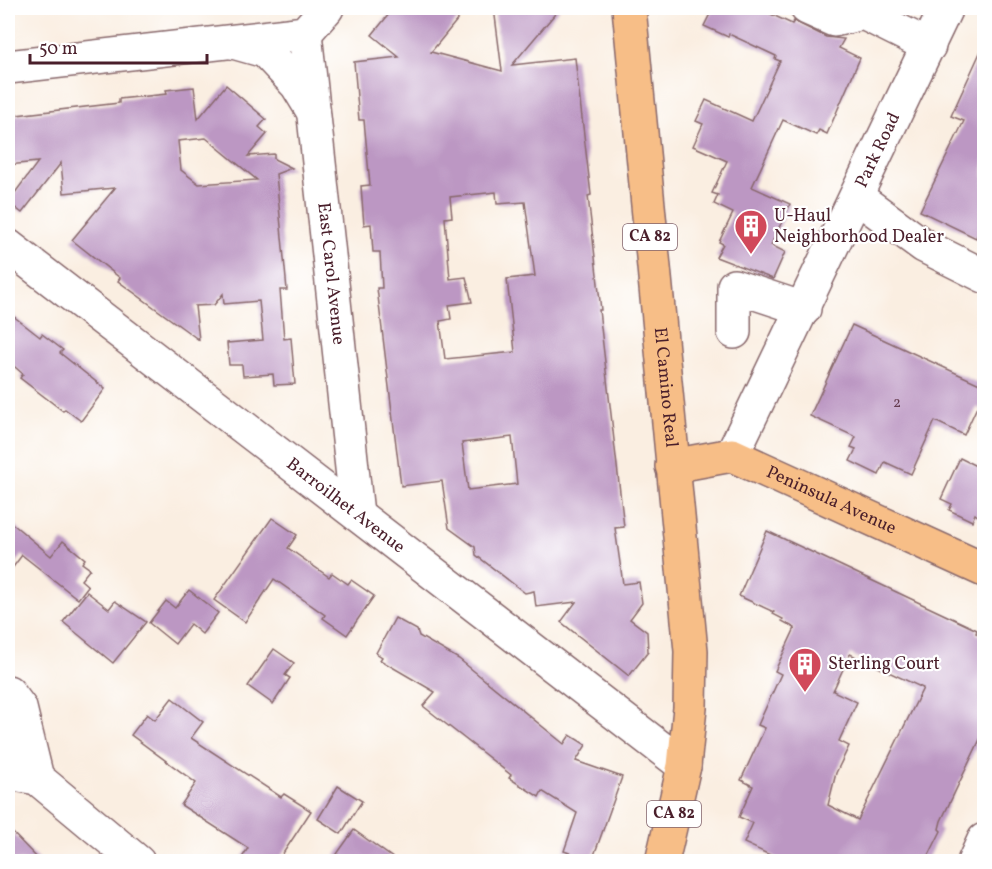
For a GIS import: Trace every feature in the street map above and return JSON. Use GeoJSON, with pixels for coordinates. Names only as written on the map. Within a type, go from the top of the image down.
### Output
{"type":"FeatureCollection","features":[{"type":"Feature","properties":{"kind":"main road","name":"El Camino Real"},"geometry":{"type":"LineString","coordinates":[[629,8],[691,651],[690,708],[684,766]]}},
{"type":"Feature","properties":{"kind":"main road"},"geometry":{"type":"LineString","coordinates":[[672,466],[732,455]]}},
{"type":"Feature","properties":{"kind":"main road","name":"Peninsula Avenue"},"geometry":{"type":"LineString","coordinates":[[732,455],[984,570]]}},
{"type":"Feature","properties":{"kind":"main road","name":"CA 82"},"geometry":{"type":"LineString","coordinates":[[662,861],[684,766]]}},
{"type":"Feature","properties":{"kind":"street"},"geometry":{"type":"LineString","coordinates":[[8,67],[305,33],[327,8]]}},
{"type":"Feature","properties":{"kind":"street"},"geometry":{"type":"LineString","coordinates":[[807,8],[834,20],[863,13],[929,46]]}},
{"type":"Feature","properties":{"kind":"street","name":"Park Road"},"geometry":{"type":"LineString","coordinates":[[732,455],[804,309],[946,8]]}},
{"type":"Feature","properties":{"kind":"street","name":"East Carol Avenue"},"geometry":{"type":"LineString","coordinates":[[305,33],[357,514]]}},
{"type":"Feature","properties":{"kind":"street"},"geometry":{"type":"LineString","coordinates":[[231,42],[265,51],[297,85],[313,112]]}},
{"type":"Feature","properties":{"kind":"street"},"geometry":{"type":"LineString","coordinates":[[857,197],[924,246],[984,276]]}},
{"type":"Feature","properties":{"kind":"street","name":"Barroilhet Avenue"},"geometry":{"type":"LineString","coordinates":[[8,246],[684,766]]}},
{"type":"Feature","properties":{"kind":"street"},"geometry":{"type":"LineString","coordinates":[[734,332],[734,286],[804,309]]}},
{"type":"Feature","properties":{"kind":"street"},"geometry":{"type":"LineString","coordinates":[[8,692],[20,708],[22,776],[138,861]]}},
{"type":"Feature","properties":{"kind":"street"},"geometry":{"type":"LineString","coordinates":[[974,861],[984,840]]}},
{"type":"Feature","properties":{"kind":"building"},"geometry":{"type":"Polygon","coordinates":[[[394,8],[467,8],[431,52],[502,71],[494,8],[560,8],[512,65],[575,58],[591,195],[588,196],[601,310],[599,310],[624,527],[615,528],[623,584],[639,582],[642,603],[630,619],[647,632],[648,652],[629,676],[561,622],[576,602],[536,607],[534,591],[525,593],[476,555],[475,547],[449,528],[442,481],[401,486],[377,288],[382,288],[380,252],[373,252],[371,224],[364,225],[361,186],[370,185],[364,120],[359,120],[354,62],[399,57],[372,35],[394,8]],[[496,192],[450,197],[452,217],[445,218],[450,279],[466,277],[472,302],[449,305],[451,319],[440,321],[445,359],[515,352],[507,279],[535,276],[525,202],[497,204],[496,192]],[[512,437],[462,443],[468,490],[517,484],[512,437]]]}},
{"type":"Feature","properties":{"kind":"building"},"geometry":{"type":"Polygon","coordinates":[[[713,8],[758,8],[792,24],[794,21],[826,37],[844,39],[839,48],[860,58],[827,134],[819,130],[816,135],[783,120],[752,187],[790,204],[771,245],[785,252],[773,279],[716,257],[723,244],[719,242],[733,213],[714,204],[718,195],[712,193],[727,161],[693,146],[703,124],[696,121],[706,100],[752,121],[780,61],[775,59],[776,56],[729,34],[728,37],[704,26],[713,8]]]}},
{"type":"Feature","properties":{"kind":"building"},"geometry":{"type":"Polygon","coordinates":[[[984,44],[984,219],[976,238],[920,211],[964,121],[951,116],[984,44]]]}},
{"type":"Feature","properties":{"kind":"building"},"geometry":{"type":"Polygon","coordinates":[[[226,85],[266,119],[259,127],[267,134],[248,156],[274,154],[274,159],[292,168],[276,174],[287,290],[280,290],[284,339],[291,338],[295,384],[274,385],[273,374],[243,376],[242,365],[229,365],[227,343],[263,340],[259,301],[224,304],[223,294],[214,305],[195,306],[199,340],[118,281],[120,278],[72,240],[115,188],[64,193],[61,163],[22,213],[8,202],[38,162],[8,165],[8,116],[119,103],[119,99],[167,94],[166,90],[194,87],[198,119],[226,85]],[[206,138],[178,141],[181,170],[199,184],[257,180],[206,138]]]}},
{"type":"Feature","properties":{"kind":"building"},"geometry":{"type":"Polygon","coordinates":[[[8,312],[40,337],[42,334],[63,350],[60,353],[105,389],[81,421],[65,409],[63,411],[20,378],[23,374],[8,361],[8,312]]]}},
{"type":"Feature","properties":{"kind":"building"},"geometry":{"type":"Polygon","coordinates":[[[852,325],[984,386],[984,411],[977,407],[964,435],[935,421],[911,474],[885,462],[879,475],[850,461],[856,449],[851,447],[856,437],[810,416],[852,325]]]}},
{"type":"Feature","properties":{"kind":"building"},"geometry":{"type":"Polygon","coordinates":[[[960,458],[984,470],[984,505],[979,517],[975,514],[972,521],[949,510],[952,504],[941,499],[960,458]]]}},
{"type":"Feature","properties":{"kind":"building"},"geometry":{"type":"Polygon","coordinates":[[[272,518],[297,535],[288,548],[329,577],[332,573],[348,584],[351,580],[374,596],[347,635],[323,618],[325,615],[274,579],[245,622],[214,600],[272,518]]]}},
{"type":"Feature","properties":{"kind":"building"},"geometry":{"type":"Polygon","coordinates":[[[8,520],[51,556],[63,541],[85,559],[82,563],[90,569],[81,580],[88,586],[78,599],[22,555],[8,574],[8,520]]]}},
{"type":"Feature","properties":{"kind":"building","name":"Sterling Court"},"geometry":{"type":"Polygon","coordinates":[[[767,531],[977,630],[976,633],[984,637],[984,731],[941,821],[939,829],[941,831],[926,861],[783,861],[744,843],[753,823],[739,817],[753,786],[741,780],[765,728],[758,725],[781,674],[775,671],[795,628],[782,621],[783,619],[773,614],[774,612],[739,596],[767,531]],[[850,654],[833,691],[857,702],[839,741],[849,746],[836,773],[828,805],[858,820],[923,688],[850,654]]]}},
{"type":"Feature","properties":{"kind":"building"},"geometry":{"type":"Polygon","coordinates":[[[189,590],[218,613],[202,634],[190,624],[175,644],[149,623],[166,601],[175,608],[189,590]]]}},
{"type":"Feature","properties":{"kind":"building"},"geometry":{"type":"Polygon","coordinates":[[[87,592],[109,609],[115,601],[146,622],[113,663],[63,622],[87,592]]]}},
{"type":"Feature","properties":{"kind":"building"},"geometry":{"type":"Polygon","coordinates":[[[395,618],[417,630],[419,636],[459,659],[564,744],[570,735],[586,745],[576,761],[622,777],[592,861],[564,851],[577,813],[542,791],[539,797],[509,778],[511,775],[423,706],[435,692],[380,660],[382,657],[376,653],[395,618]]]}},
{"type":"Feature","properties":{"kind":"building"},"geometry":{"type":"Polygon","coordinates":[[[274,649],[294,663],[285,675],[290,678],[273,704],[248,686],[274,649]]]}},
{"type":"Feature","properties":{"kind":"building"},"geometry":{"type":"Polygon","coordinates":[[[172,698],[203,722],[191,738],[281,797],[284,794],[311,811],[278,861],[240,861],[248,848],[181,805],[196,783],[131,735],[147,714],[155,720],[172,698]]]}},
{"type":"Feature","properties":{"kind":"building"},"geometry":{"type":"Polygon","coordinates":[[[338,786],[362,801],[341,834],[318,819],[338,786]]]}},
{"type":"Feature","properties":{"kind":"building"},"geometry":{"type":"Polygon","coordinates":[[[8,828],[40,861],[8,861],[8,828]]]}},
{"type":"Feature","properties":{"kind":"building"},"geometry":{"type":"Polygon","coordinates":[[[354,830],[397,861],[332,861],[354,830]]]}},
{"type":"Feature","properties":{"kind":"place","name":"U-Haul Neighborhood Dealer"},"geometry":{"type":"Point","coordinates":[751,255]}},
{"type":"Feature","properties":{"kind":"place","name":"Sterling Court"},"geometry":{"type":"Point","coordinates":[805,693]}}]}
